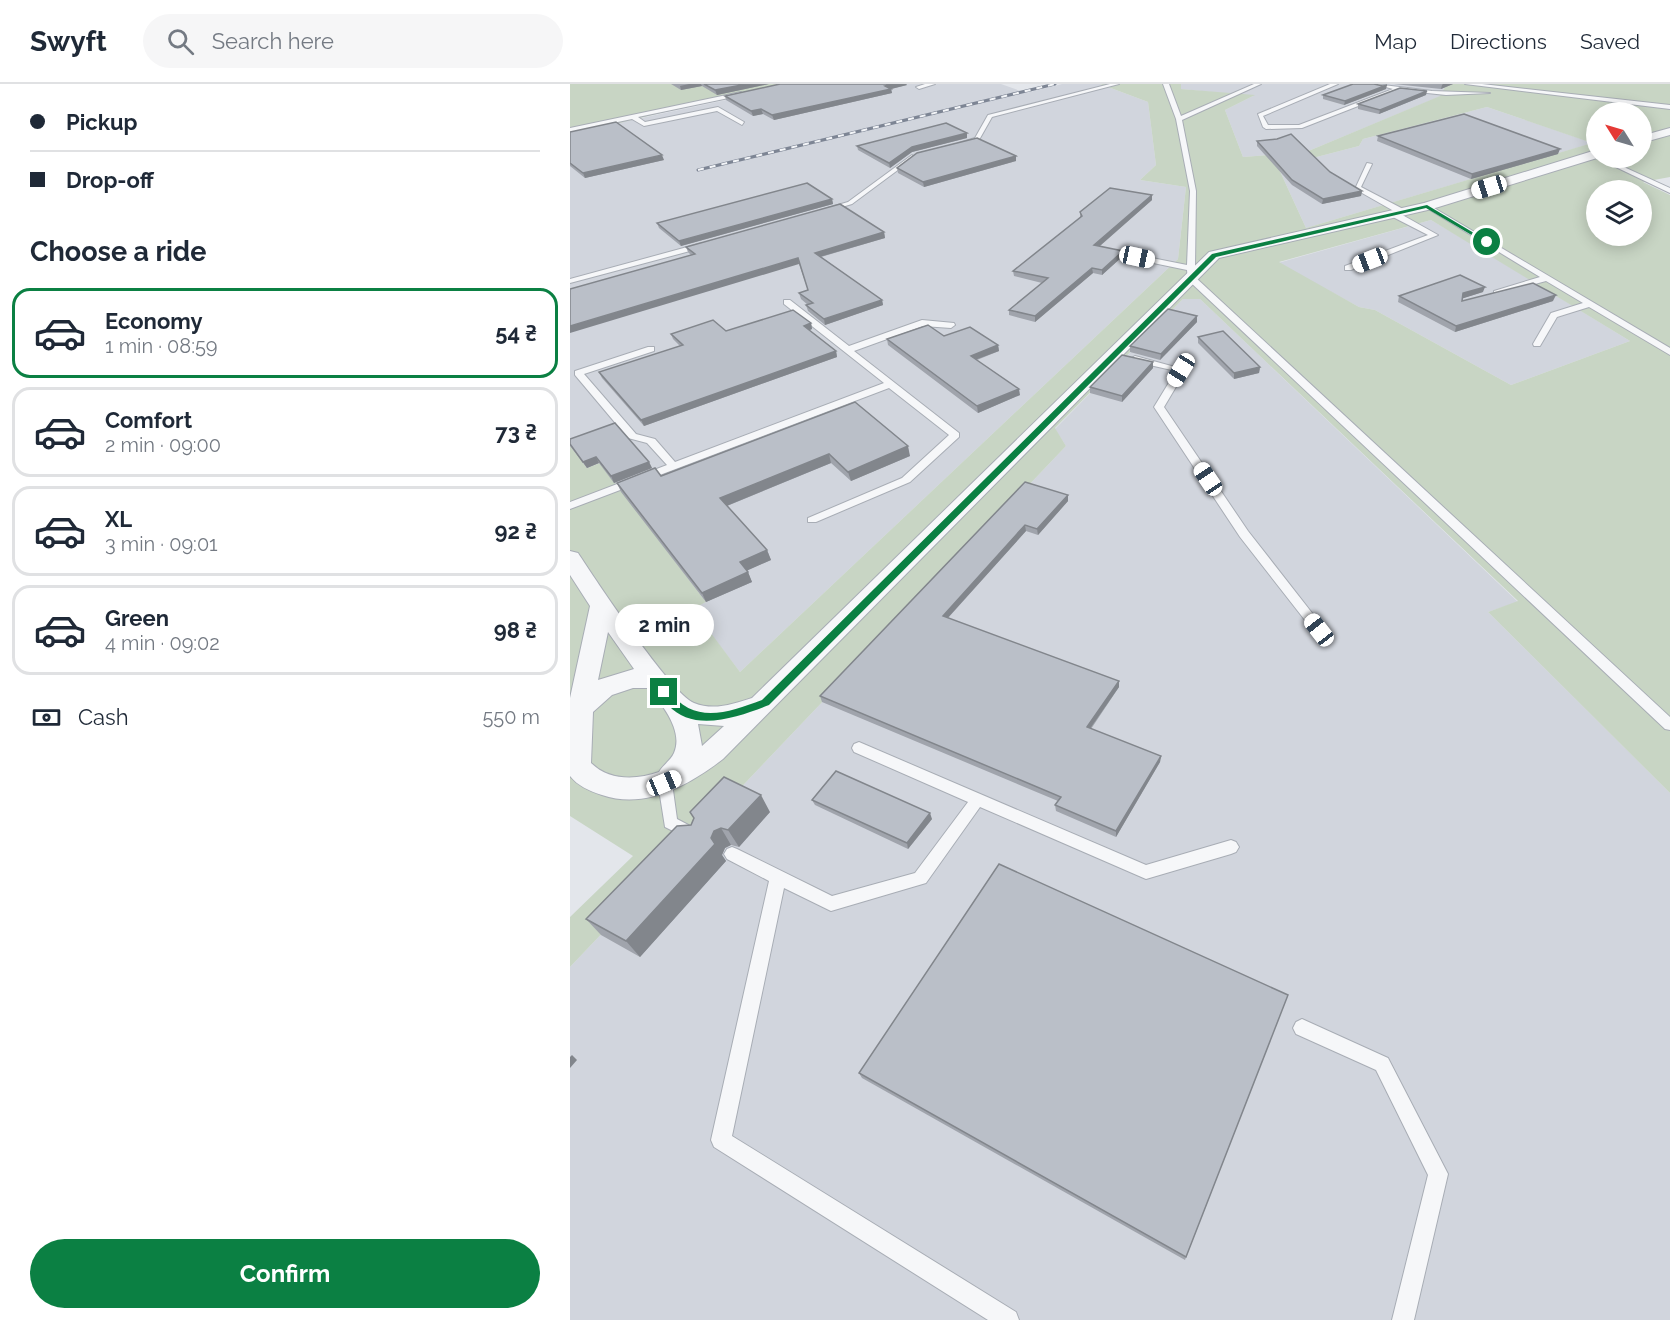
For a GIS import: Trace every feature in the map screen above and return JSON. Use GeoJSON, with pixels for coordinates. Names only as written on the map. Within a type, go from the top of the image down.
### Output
{"type":"FeatureCollection","features":[{"type":"Feature","properties":{"kind":"street"},"geometry":{"type":"LineString","coordinates":[[1652,137],[1670,131]]}},
{"type":"Feature","properties":{"kind":"street"},"geometry":{"type":"LineString","coordinates":[[601,607],[574,745],[578,766],[592,780],[604,786],[641,788],[664,783],[682,775],[714,752],[1116,354],[1194,272],[1214,255],[1427,206],[1586,158]]}},
{"type":"Feature","properties":{"kind":"street"},"geometry":{"type":"LineString","coordinates":[[570,558],[601,607],[673,704],[689,733],[689,749],[681,766],[664,783]]}},
{"type":"Feature","properties":{"kind":"street"},"geometry":{"type":"LineString","coordinates":[[579,712],[585,703],[606,686],[632,678],[655,680]]}},
{"type":"Feature","properties":{"kind":"street"},"geometry":{"type":"LineString","coordinates":[[673,704],[684,712],[715,717],[750,710],[766,702]]}},
{"type":"Feature","properties":{"kind":"lane"},"geometry":{"type":"LineString","coordinates":[[919,87],[932,84]]}},
{"type":"Feature","properties":{"kind":"lane"},"geometry":{"type":"LineString","coordinates":[[956,145],[977,139],[990,116],[1116,84]]}},
{"type":"Feature","properties":{"kind":"lane"},"geometry":{"type":"LineString","coordinates":[[1166,84],[1179,118],[1193,191],[1194,272]]}},
{"type":"Feature","properties":{"kind":"lane"},"geometry":{"type":"LineString","coordinates":[[1179,118],[1198,112],[1258,84]]}},
{"type":"Feature","properties":{"kind":"lane"},"geometry":{"type":"LineString","coordinates":[[1335,84],[1260,115],[1266,127],[1300,127],[1396,89]]}},
{"type":"Feature","properties":{"kind":"lane"},"geometry":{"type":"LineString","coordinates":[[1378,84],[1396,89],[1442,94],[1537,93]]}},
{"type":"Feature","properties":{"kind":"lane"},"geometry":{"type":"LineString","coordinates":[[1468,84],[1670,107]]}},
{"type":"Feature","properties":{"kind":"lane"},"geometry":{"type":"LineString","coordinates":[[570,130],[744,93]]}},
{"type":"Feature","properties":{"kind":"lane"},"geometry":{"type":"LineString","coordinates":[[633,117],[644,124],[718,109],[742,123]]}},
{"type":"Feature","properties":{"kind":"lane"},"geometry":{"type":"LineString","coordinates":[[817,213],[850,203],[915,155]]}},
{"type":"Feature","properties":{"kind":"lane"},"geometry":{"type":"LineString","coordinates":[[1348,268],[1434,235],[1356,188],[1369,164]]}},
{"type":"Feature","properties":{"kind":"lane"},"geometry":{"type":"LineString","coordinates":[[1623,168],[1670,191]]}},
{"type":"Feature","properties":{"kind":"lane"},"geometry":{"type":"LineString","coordinates":[[1427,206],[1670,352]]}},
{"type":"Feature","properties":{"kind":"lane"},"geometry":{"type":"LineString","coordinates":[[570,281],[716,241]]}},
{"type":"Feature","properties":{"kind":"lane"},"geometry":{"type":"LineString","coordinates":[[1192,251],[1214,255]]}},
{"type":"Feature","properties":{"kind":"lane"},"geometry":{"type":"LineString","coordinates":[[1137,257],[1194,272],[1670,725]]}},
{"type":"Feature","properties":{"kind":"lane"},"geometry":{"type":"LineString","coordinates":[[1488,296],[1546,278]]}},
{"type":"Feature","properties":{"kind":"lane"},"geometry":{"type":"LineString","coordinates":[[787,302],[955,435],[906,480],[812,520]]}},
{"type":"Feature","properties":{"kind":"lane"},"geometry":{"type":"LineString","coordinates":[[1537,344],[1554,315],[1589,304]]}},
{"type":"Feature","properties":{"kind":"lane"},"geometry":{"type":"LineString","coordinates":[[847,350],[922,323],[951,325]]}},
{"type":"Feature","properties":{"kind":"lane"},"geometry":{"type":"LineString","coordinates":[[651,349],[578,372],[632,436],[651,441],[674,466]]}},
{"type":"Feature","properties":{"kind":"lane"},"geometry":{"type":"LineString","coordinates":[[1116,354],[1181,370],[1159,407],[1244,534],[1319,630]]}},
{"type":"Feature","properties":{"kind":"lane"},"geometry":{"type":"LineString","coordinates":[[570,506],[890,384]]}},
{"type":"Feature","properties":{"kind":"lane"},"geometry":{"type":"LineString","coordinates":[[859,748],[1146,872],[1231,847]]}},
{"type":"Feature","properties":{"kind":"lane"},"geometry":{"type":"LineString","coordinates":[[664,783],[670,823],[695,836]]}},
{"type":"Feature","properties":{"kind":"lane"},"geometry":{"type":"LineString","coordinates":[[732,854],[831,903],[920,878],[978,799]]}},
{"type":"Feature","properties":{"kind":"lane"},"geometry":{"type":"LineString","coordinates":[[778,877],[721,1140],[1008,1320]]}},
{"type":"Feature","properties":{"kind":"lane"},"geometry":{"type":"LineString","coordinates":[[1302,1028],[1382,1064],[1438,1174],[1402,1320]]}},
{"type":"Feature","properties":{"kind":"shaded area"},"geometry":{"type":"Polygon","coordinates":[[[816,84],[1001,84],[1026,93],[1062,84],[1100,84],[1148,102],[1156,165],[1140,180],[1186,187],[1178,259],[740,672],[692,609],[706,602],[600,463],[587,468],[570,446],[570,137],[613,124],[773,90],[816,84]]]}},
{"type":"Feature","properties":{"kind":"shaded area"},"geometry":{"type":"Polygon","coordinates":[[[1181,84],[1447,84],[1441,96],[1306,152],[1243,157],[1225,110],[1253,96],[1181,89],[1181,84]]]}},
{"type":"Feature","properties":{"kind":"shaded area"},"geometry":{"type":"Polygon","coordinates":[[[1487,107],[1586,141],[1586,145],[1306,228],[1278,167],[1359,146],[1363,139],[1487,107]]]}},
{"type":"Feature","properties":{"kind":"shaded area"},"geometry":{"type":"Polygon","coordinates":[[[1431,220],[1630,341],[1511,385],[1375,310],[1359,307],[1278,263],[1431,220]]]}},
{"type":"Feature","properties":{"kind":"shaded area"},"geometry":{"type":"Polygon","coordinates":[[[1183,299],[1200,299],[1518,602],[1488,612],[1670,793],[1670,1320],[570,1320],[570,967],[1066,446],[1055,429],[1183,299]]]}},
{"type":"Feature","properties":{"kind":"green space"},"geometry":{"type":"Polygon","coordinates":[[[570,84],[816,84],[692,106],[570,137],[570,84]]]}},
{"type":"Feature","properties":{"kind":"green space"},"geometry":{"type":"Polygon","coordinates":[[[1100,84],[1181,84],[1181,89],[1255,95],[1225,110],[1243,157],[1306,152],[1440,96],[1447,84],[1670,84],[1670,177],[1652,180],[1586,180],[1586,246],[1652,246],[1652,186],[1670,195],[1670,793],[1488,612],[1518,601],[1200,299],[1183,299],[1055,428],[1066,446],[570,967],[570,917],[633,856],[570,816],[570,446],[587,468],[600,463],[706,602],[693,609],[740,672],[1178,259],[1186,187],[1140,180],[1156,165],[1148,102],[1100,84]],[[1586,102],[1586,141],[1487,107],[1363,139],[1359,146],[1278,167],[1306,228],[1586,145],[1586,168],[1652,168],[1652,102],[1586,102]],[[1431,220],[1279,262],[1359,307],[1375,310],[1511,385],[1630,341],[1431,220]]]}},
{"type":"Feature","properties":{"kind":"building"},"geometry":{"type":"Polygon","coordinates":[[[704,84],[747,84],[715,90],[704,84]]]}},
{"type":"Feature","properties":{"kind":"building"},"geometry":{"type":"Polygon","coordinates":[[[780,84],[892,84],[885,86],[891,89],[772,115],[761,109],[751,111],[725,96],[780,84]]]}},
{"type":"Feature","properties":{"kind":"building"},"geometry":{"type":"Polygon","coordinates":[[[1353,84],[1387,85],[1345,101],[1323,95],[1353,84]]]}},
{"type":"Feature","properties":{"kind":"building"},"geometry":{"type":"Polygon","coordinates":[[[1400,88],[1427,91],[1380,110],[1358,104],[1400,88]]]}},
{"type":"Feature","properties":{"kind":"building"},"geometry":{"type":"Polygon","coordinates":[[[1464,114],[1560,149],[1472,174],[1378,136],[1464,114]]]}},
{"type":"Feature","properties":{"kind":"building"},"geometry":{"type":"Polygon","coordinates":[[[616,122],[662,155],[583,173],[570,163],[570,132],[616,122]]]}},
{"type":"Feature","properties":{"kind":"building"},"geometry":{"type":"Polygon","coordinates":[[[946,123],[967,133],[912,147],[889,163],[857,146],[946,123]]]}},
{"type":"Feature","properties":{"kind":"building"},"geometry":{"type":"Polygon","coordinates":[[[1291,134],[1330,172],[1362,191],[1323,199],[1292,180],[1257,141],[1277,139],[1291,134]]]}},
{"type":"Feature","properties":{"kind":"building"},"geometry":{"type":"Polygon","coordinates":[[[977,138],[1016,156],[923,182],[897,168],[917,153],[977,138]]]}},
{"type":"Feature","properties":{"kind":"building"},"geometry":{"type":"Polygon","coordinates":[[[807,183],[832,199],[679,241],[657,223],[807,183]]]}},
{"type":"Feature","properties":{"kind":"building"},"geometry":{"type":"Polygon","coordinates":[[[1110,188],[1152,195],[1094,245],[1123,251],[1102,270],[1092,268],[1035,316],[1009,310],[1048,278],[1013,271],[1082,216],[1080,212],[1110,188]]]}},
{"type":"Feature","properties":{"kind":"building"},"geometry":{"type":"Polygon","coordinates":[[[840,204],[884,232],[815,253],[882,300],[824,319],[806,305],[813,303],[799,293],[808,290],[798,258],[570,326],[570,289],[695,254],[686,247],[840,204]]]}},
{"type":"Feature","properties":{"kind":"building"},"geometry":{"type":"Polygon","coordinates":[[[1460,275],[1485,287],[1463,293],[1462,301],[1533,283],[1556,295],[1456,326],[1399,296],[1460,275]]]}},
{"type":"Feature","properties":{"kind":"building"},"geometry":{"type":"Polygon","coordinates":[[[1168,309],[1197,316],[1161,354],[1130,346],[1168,309]]]}},
{"type":"Feature","properties":{"kind":"building"},"geometry":{"type":"Polygon","coordinates":[[[793,310],[811,323],[804,326],[836,351],[641,420],[599,372],[683,345],[671,334],[713,320],[726,331],[793,310]]]}},
{"type":"Feature","properties":{"kind":"building"},"geometry":{"type":"Polygon","coordinates":[[[928,325],[944,336],[970,327],[998,345],[971,356],[1019,389],[977,406],[887,339],[928,325]]]}},
{"type":"Feature","properties":{"kind":"building"},"geometry":{"type":"Polygon","coordinates":[[[1223,331],[1260,367],[1234,373],[1198,337],[1223,331]]]}},
{"type":"Feature","properties":{"kind":"building"},"geometry":{"type":"Polygon","coordinates":[[[1122,355],[1153,362],[1122,396],[1090,387],[1122,355]]]}},
{"type":"Feature","properties":{"kind":"building"},"geometry":{"type":"Polygon","coordinates":[[[855,402],[908,446],[848,472],[829,454],[720,498],[767,550],[740,562],[748,572],[702,593],[617,483],[655,468],[661,476],[855,402]]]}},
{"type":"Feature","properties":{"kind":"building"},"geometry":{"type":"Polygon","coordinates":[[[615,423],[649,462],[611,476],[596,457],[583,462],[570,444],[570,439],[615,423]]]}},
{"type":"Feature","properties":{"kind":"building"},"geometry":{"type":"Polygon","coordinates":[[[1025,482],[1068,495],[1037,529],[1025,525],[943,616],[1119,681],[1087,727],[1161,756],[1116,831],[1055,805],[1061,797],[820,696],[1025,482]]]}},
{"type":"Feature","properties":{"kind":"building"},"geometry":{"type":"Polygon","coordinates":[[[836,771],[930,813],[907,843],[812,800],[836,771]]]}},
{"type":"Feature","properties":{"kind":"building"},"geometry":{"type":"Polygon","coordinates":[[[724,777],[761,795],[728,830],[721,828],[714,831],[711,838],[715,844],[626,941],[586,919],[677,826],[691,825],[694,818],[690,812],[724,777]]]}},
{"type":"Feature","properties":{"kind":"building"},"geometry":{"type":"Polygon","coordinates":[[[999,864],[1288,995],[1186,1257],[859,1073],[999,864]]]}},
{"type":"Feature","properties":{"kind":"railway"},"geometry":{"type":"LineString","coordinates":[[698,170],[1055,84]]}},
{"type":"Feature","properties":{"kind":"route"},"geometry":{"type":"LineString","coordinates":[[664,692],[673,704],[684,712],[698,716],[732,715],[766,702],[1214,255],[1427,206],[1487,242]]}}]}
